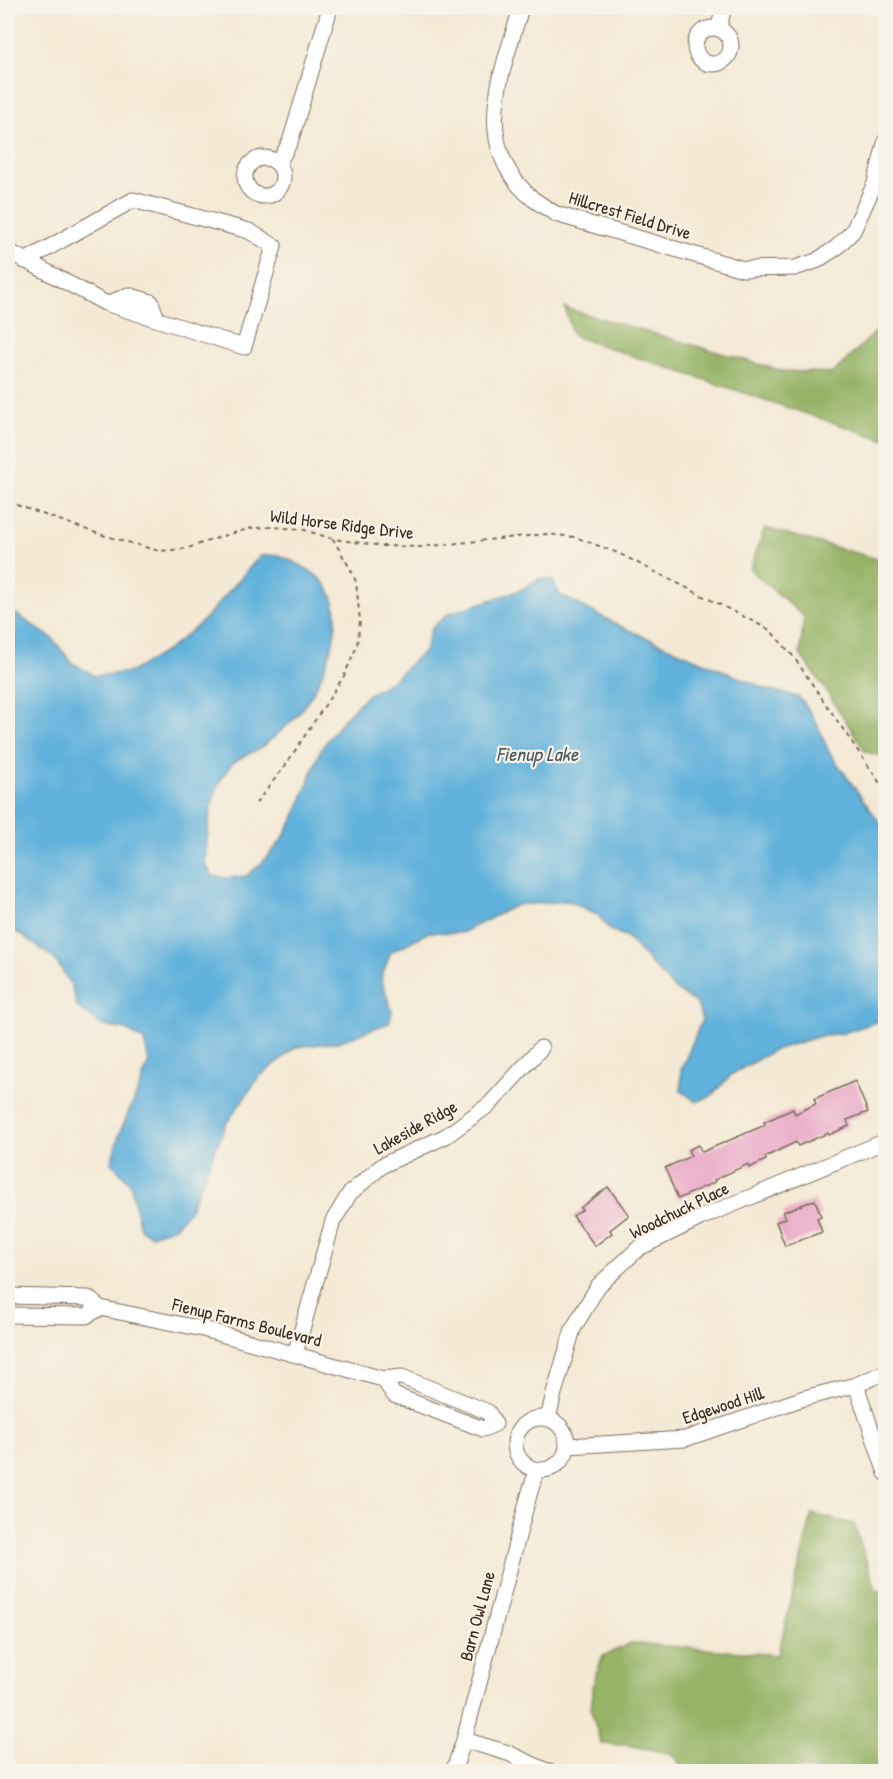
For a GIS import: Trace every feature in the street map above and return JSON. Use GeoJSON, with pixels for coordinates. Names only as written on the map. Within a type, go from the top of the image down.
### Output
{"type":"FeatureCollection","features":[{"type":"Feature","properties":{"kind":"street"},"geometry":{"type":"LineString","coordinates":[[278,164],[290,142],[330,8]]}},
{"type":"Feature","properties":{"kind":"street","name":"Hillcrest Field Drive"},"geometry":{"type":"LineString","coordinates":[[521,8],[497,90],[496,140],[503,162],[518,184],[533,199],[556,214],[743,269],[795,268],[816,261],[836,248],[853,231],[874,183],[885,140]]}},
{"type":"Feature","properties":{"kind":"street"},"geometry":{"type":"LineString","coordinates":[[718,28],[724,8]]}},
{"type":"Feature","properties":{"kind":"street"},"geometry":{"type":"LineString","coordinates":[[8,251],[26,261],[108,304],[128,295],[151,302],[157,319],[244,346],[274,246],[249,231],[134,200],[26,261]]}},
{"type":"Feature","properties":{"kind":"street","name":"Lakeside Ridge"},"geometry":{"type":"LineString","coordinates":[[295,1354],[333,1221],[350,1193],[383,1165],[446,1136],[490,1104],[541,1048]]}},
{"type":"Feature","properties":{"kind":"street","name":"Woodchuck Place"},"geometry":{"type":"LineString","coordinates":[[548,1419],[573,1329],[598,1286],[639,1248],[700,1218],[885,1141]]}},
{"type":"Feature","properties":{"kind":"street","name":"Fienup Farms Boulevard"},"geometry":{"type":"LineString","coordinates":[[8,1296],[88,1298],[100,1308],[203,1329],[383,1379],[394,1395],[483,1429],[495,1424],[518,1432]]}},
{"type":"Feature","properties":{"kind":"street","name":"Fienup Farms Boulevard"},"geometry":{"type":"LineString","coordinates":[[8,1315],[86,1316],[100,1308]]}},
{"type":"Feature","properties":{"kind":"street","name":"Edgewood Hill"},"geometry":{"type":"LineString","coordinates":[[567,1446],[685,1439],[804,1398],[855,1385],[885,1372]]}},
{"type":"Feature","properties":{"kind":"street"},"geometry":{"type":"LineString","coordinates":[[855,1385],[885,1473]]}},
{"type":"Feature","properties":{"kind":"street"},"geometry":{"type":"LineString","coordinates":[[548,1419],[562,1430],[567,1446],[560,1462],[546,1470],[530,1468],[518,1457],[515,1441],[518,1432],[530,1420],[548,1419]]}},
{"type":"Feature","properties":{"kind":"street","name":"Barn Owl Lane"},"geometry":{"type":"LineString","coordinates":[[453,1772],[464,1740],[537,1470]]}},
{"type":"Feature","properties":{"kind":"street"},"geometry":{"type":"LineString","coordinates":[[464,1740],[508,1753],[549,1772]]}},
{"type":"Feature","properties":{"kind":"path","name":"Wild Horse Ridge Drive"},"geometry":{"type":"LineString","coordinates":[[8,502],[99,534],[159,551],[185,549],[235,532],[272,527],[383,546],[420,547],[546,534],[575,537],[618,553],[770,630],[793,656],[885,792]]}},
{"type":"Feature","properties":{"kind":"path"},"geometry":{"type":"LineString","coordinates":[[256,802],[285,766],[344,676],[357,646],[360,621],[356,582],[333,539]]}},
{"type":"Feature","properties":{"kind":"green space"},"geometry":{"type":"Polygon","coordinates":[[[565,308],[783,371],[833,373],[885,323],[885,440],[573,336],[565,308]]]}},
{"type":"Feature","properties":{"kind":"green space"},"geometry":{"type":"Polygon","coordinates":[[[765,528],[885,561],[885,757],[866,752],[800,654],[804,617],[750,569],[765,528]]]}},
{"type":"Feature","properties":{"kind":"green space"},"geometry":{"type":"Polygon","coordinates":[[[812,1514],[854,1524],[876,1589],[885,1593],[885,1771],[819,1772],[809,1769],[687,1771],[670,1753],[626,1745],[601,1744],[591,1710],[594,1679],[603,1656],[631,1643],[778,1655],[812,1514]]]}},
{"type":"Feature","properties":{"kind":"water","name":"Fienup Lake"},"geometry":{"type":"Polygon","coordinates":[[[278,555],[314,574],[324,583],[332,596],[335,629],[332,647],[319,682],[298,714],[262,747],[243,756],[223,775],[213,799],[207,838],[205,864],[213,876],[228,878],[246,876],[260,865],[281,841],[294,819],[321,749],[342,721],[367,695],[392,681],[425,650],[431,629],[448,614],[521,590],[540,578],[552,580],[560,595],[624,628],[766,689],[798,697],[804,703],[817,724],[829,752],[885,830],[885,1019],[840,1034],[824,1035],[774,1050],[732,1074],[711,1096],[696,1102],[681,1090],[681,1070],[702,1020],[697,1004],[672,987],[627,937],[610,930],[597,914],[569,901],[516,905],[462,933],[429,932],[391,952],[381,978],[392,1012],[389,1023],[338,1042],[296,1047],[258,1078],[226,1124],[190,1209],[175,1227],[151,1235],[140,1229],[130,1183],[111,1162],[120,1132],[149,1061],[144,1041],[127,1030],[103,1026],[77,1007],[71,984],[54,958],[8,926],[8,603],[13,612],[52,638],[72,663],[95,676],[131,672],[168,650],[203,621],[260,556],[278,555]]]}},
{"type":"Feature","properties":{"kind":"building"},"geometry":{"type":"Polygon","coordinates":[[[855,1081],[868,1112],[847,1120],[849,1126],[798,1146],[796,1142],[765,1157],[766,1160],[749,1168],[748,1164],[678,1199],[665,1168],[691,1156],[688,1150],[698,1145],[702,1152],[765,1125],[764,1122],[793,1109],[795,1114],[816,1104],[814,1099],[855,1081]]]}},
{"type":"Feature","properties":{"kind":"building"},"geometry":{"type":"Polygon","coordinates":[[[608,1187],[629,1215],[610,1230],[612,1233],[595,1246],[573,1216],[608,1187]]]}},
{"type":"Feature","properties":{"kind":"building"},"geometry":{"type":"Polygon","coordinates":[[[815,1200],[821,1216],[817,1218],[822,1232],[785,1246],[776,1222],[786,1218],[783,1212],[815,1200]]]}}]}
